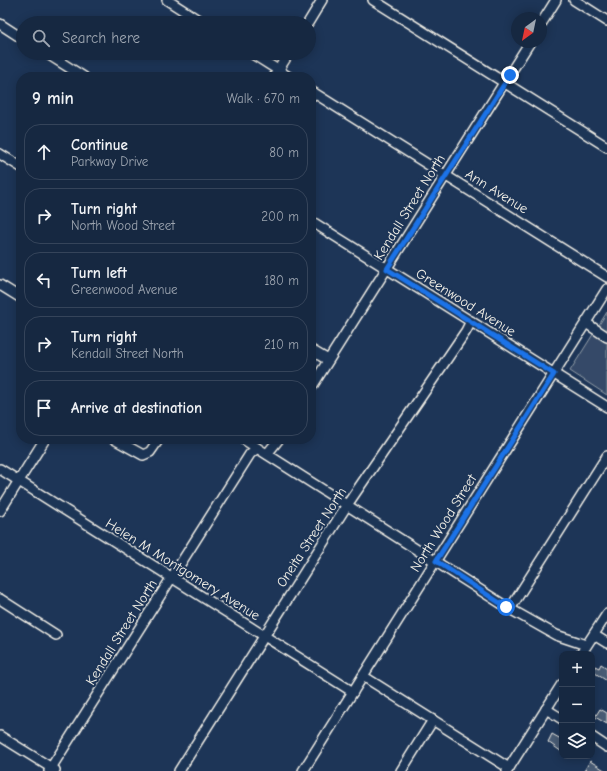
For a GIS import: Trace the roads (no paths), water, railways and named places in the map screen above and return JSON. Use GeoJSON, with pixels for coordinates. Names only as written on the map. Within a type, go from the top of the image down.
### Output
{"type":"FeatureCollection","features":[{"type":"Feature","properties":{"kind":"street"},"geometry":{"type":"LineString","coordinates":[[167,0],[192,16]]}},
{"type":"Feature","properties":{"kind":"street"},"geometry":{"type":"LineString","coordinates":[[312,16],[322,0]]}},
{"type":"Feature","properties":{"kind":"street"},"geometry":{"type":"LineString","coordinates":[[373,0],[607,147]]}},
{"type":"Feature","properties":{"kind":"street"},"geometry":{"type":"LineString","coordinates":[[547,14],[556,0]]}},
{"type":"Feature","properties":{"kind":"street"},"geometry":{"type":"LineString","coordinates":[[574,0],[607,21]]}},
{"type":"Feature","properties":{"kind":"street"},"geometry":{"type":"LineString","coordinates":[[0,24],[16,34]]}},
{"type":"Feature","properties":{"kind":"street","name":"Kendall Street North"},"geometry":{"type":"LineString","coordinates":[[316,380],[526,48]]}},
{"type":"Feature","properties":{"kind":"street"},"geometry":{"type":"LineString","coordinates":[[57,60],[76,72]]}},
{"type":"Feature","properties":{"kind":"street"},"geometry":{"type":"LineString","coordinates":[[259,60],[274,72]]}},
{"type":"Feature","properties":{"kind":"street"},"geometry":{"type":"LineString","coordinates":[[277,72],[285,60]]}},
{"type":"Feature","properties":{"kind":"street","name":"Ann Avenue"},"geometry":{"type":"LineString","coordinates":[[316,94],[607,277]]}},
{"type":"Feature","properties":{"kind":"street"},"geometry":{"type":"LineString","coordinates":[[0,154],[16,164]]}},
{"type":"Feature","properties":{"kind":"street","name":"Greenwood Avenue"},"geometry":{"type":"LineString","coordinates":[[316,224],[607,407]]}},
{"type":"Feature","properties":{"kind":"street"},"geometry":{"type":"LineString","coordinates":[[0,285],[16,295]]}},
{"type":"Feature","properties":{"kind":"street","name":"North Wood Street"},"geometry":{"type":"LineString","coordinates":[[302,771],[607,289]]}},
{"type":"Feature","properties":{"kind":"street","name":"Oneita Street North"},"geometry":{"type":"LineString","coordinates":[[179,771],[347,505],[466,331],[470,321]]}},
{"type":"Feature","properties":{"kind":"street"},"geometry":{"type":"LineString","coordinates":[[586,323],[607,337]]}},
{"type":"Feature","properties":{"kind":"street"},"geometry":{"type":"LineString","coordinates":[[316,353],[328,360]]}},
{"type":"Feature","properties":{"kind":"street"},"geometry":{"type":"LineString","coordinates":[[0,511],[42,444]]}},
{"type":"Feature","properties":{"kind":"street"},"geometry":{"type":"LineString","coordinates":[[123,444],[143,456],[150,452],[156,444]]}},
{"type":"Feature","properties":{"kind":"street"},"geometry":{"type":"LineString","coordinates":[[251,444],[510,609],[556,635],[586,645]]}},
{"type":"Feature","properties":{"kind":"street"},"geometry":{"type":"LineString","coordinates":[[267,454],[275,444]]}},
{"type":"Feature","properties":{"kind":"street","name":"Kendall Street North"},"geometry":{"type":"LineString","coordinates":[[52,770],[171,578],[250,454],[257,448]]}},
{"type":"Feature","properties":{"kind":"street"},"geometry":{"type":"LineString","coordinates":[[510,609],[607,456]]}},
{"type":"Feature","properties":{"kind":"street","name":"Helen M Montgomery Avenue"},"geometry":{"type":"LineString","coordinates":[[0,470],[353,692]]}},
{"type":"Feature","properties":{"kind":"street"},"geometry":{"type":"LineString","coordinates":[[0,599],[56,635]]}},
{"type":"Feature","properties":{"kind":"street"},"geometry":{"type":"LineString","coordinates":[[583,651],[607,614]]}},
{"type":"Feature","properties":{"kind":"street"},"geometry":{"type":"LineString","coordinates":[[594,635],[607,643]]}},
{"type":"Feature","properties":{"kind":"street"},"geometry":{"type":"LineString","coordinates":[[362,676],[433,720],[508,770],[560,687]]}},
{"type":"Feature","properties":{"kind":"street"},"geometry":{"type":"LineString","coordinates":[[546,709],[559,716]]}},
{"type":"Feature","properties":{"kind":"street"},"geometry":{"type":"LineString","coordinates":[[401,771],[433,720]]}},
{"type":"Feature","properties":{"kind":"street"},"geometry":{"type":"LineString","coordinates":[[0,736],[52,770]]}},
{"type":"Feature","properties":{"kind":"street"},"geometry":{"type":"LineString","coordinates":[[595,739],[607,747]]}}]}
